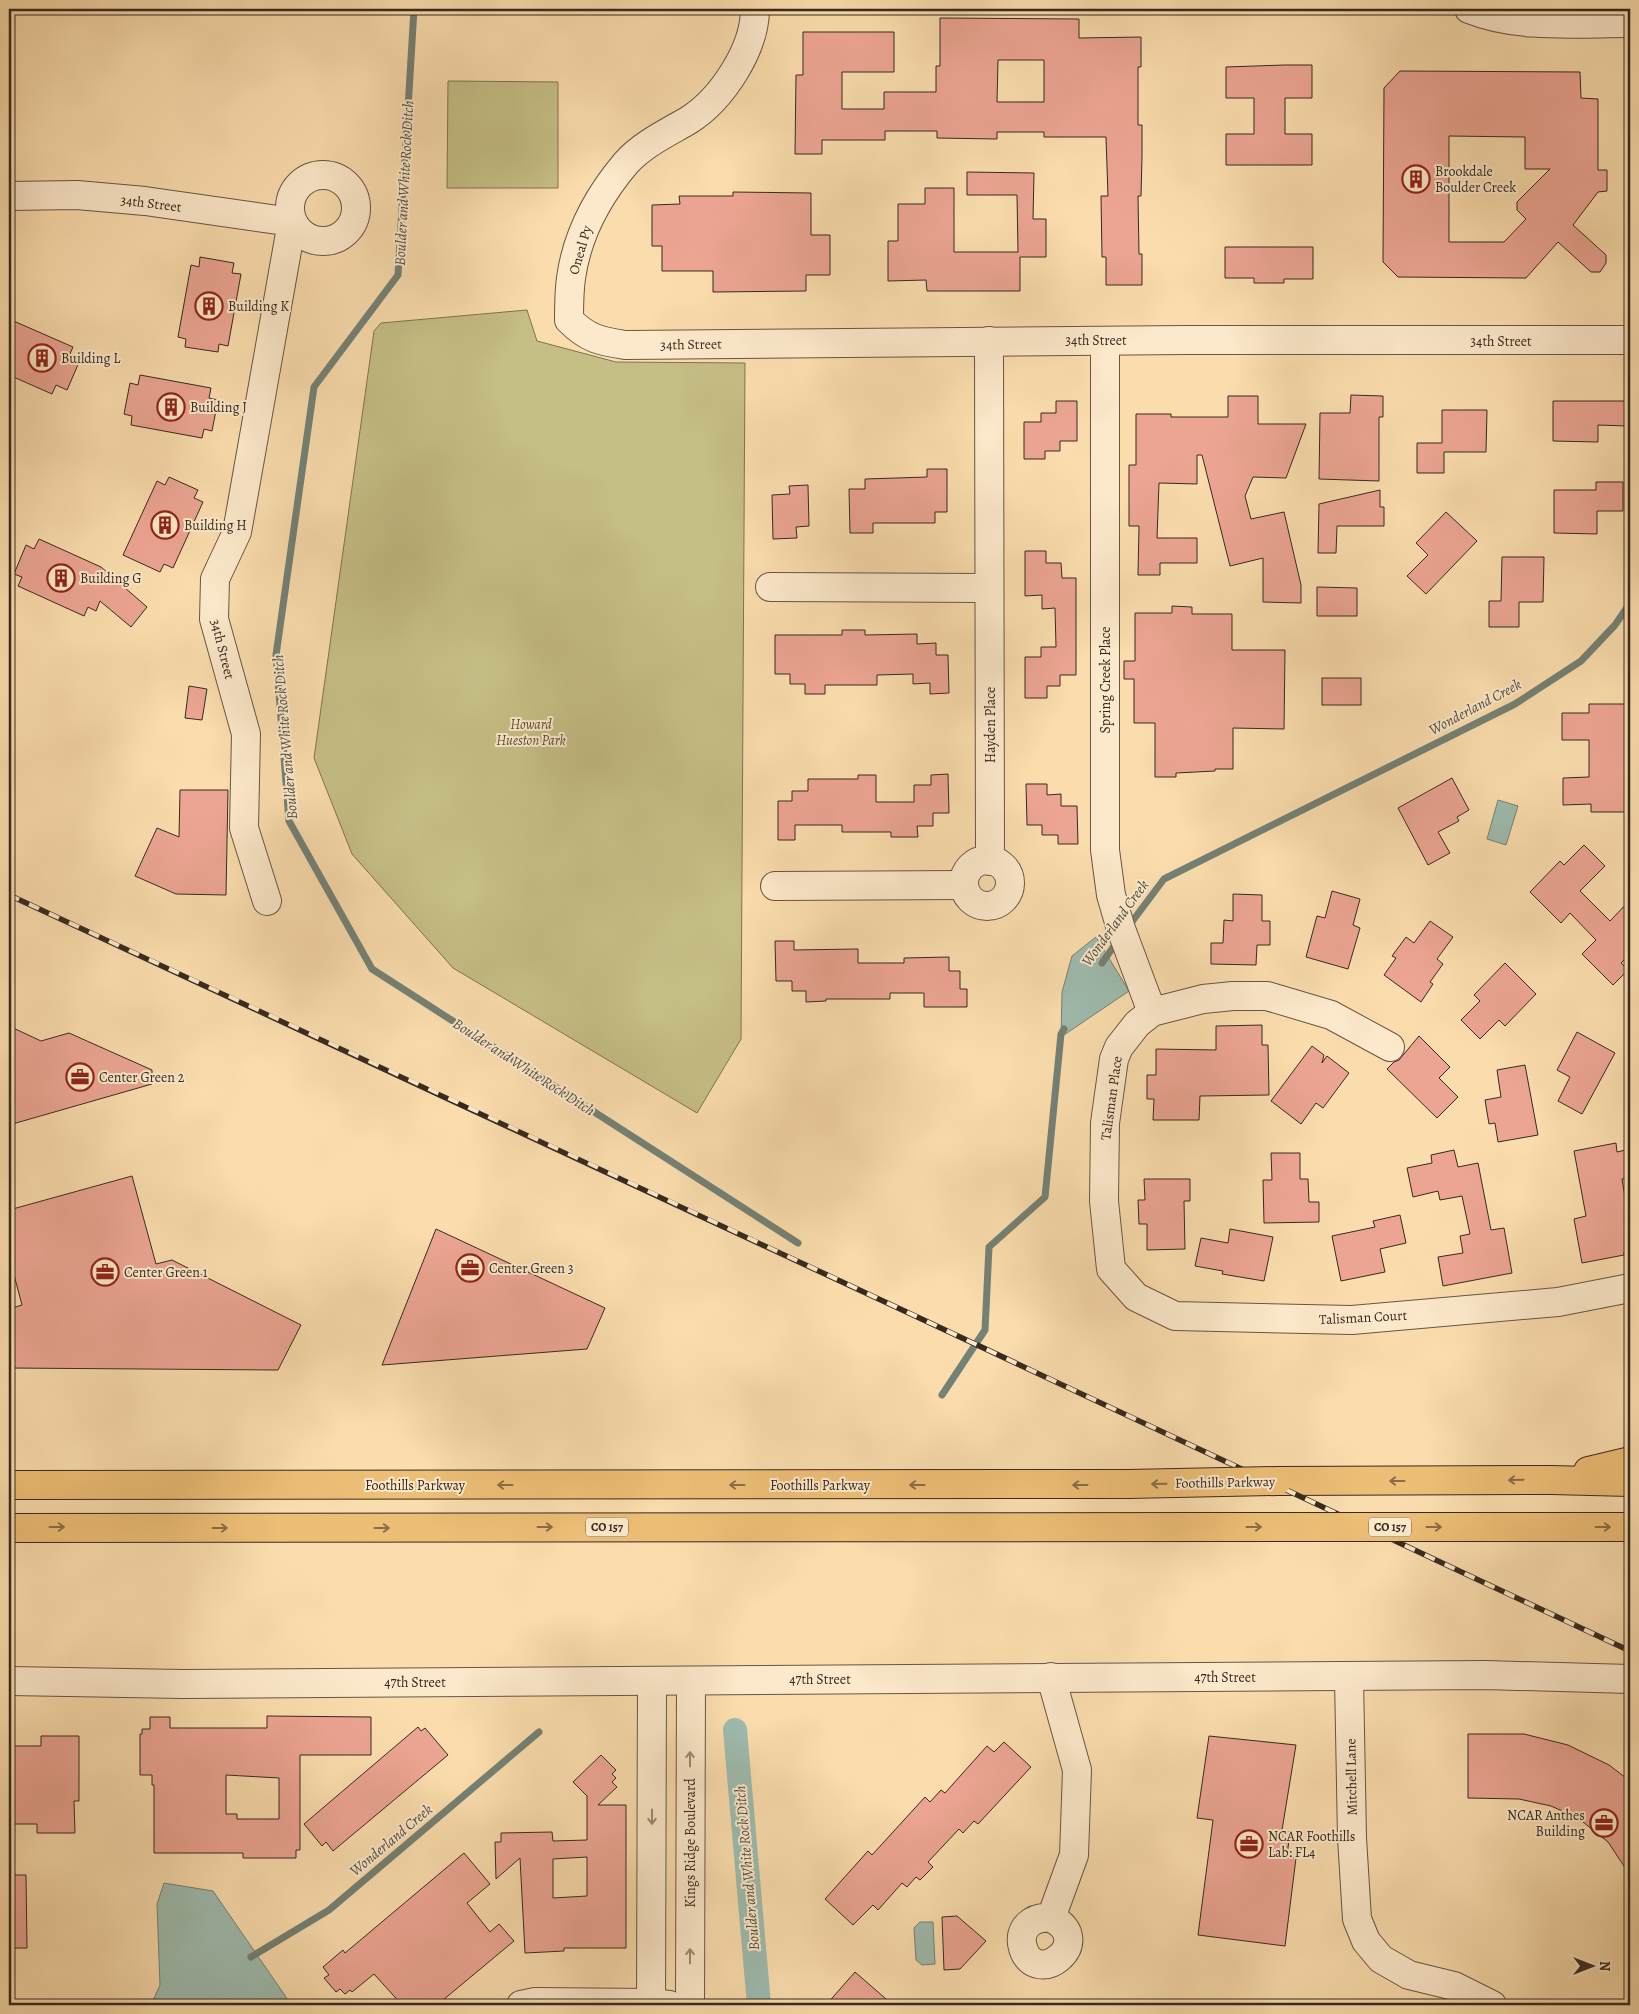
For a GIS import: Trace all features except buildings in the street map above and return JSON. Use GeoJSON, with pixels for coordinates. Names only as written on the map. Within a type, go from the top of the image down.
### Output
{"type":"FeatureCollection","features":[{"type":"Feature","properties":{"kind":"highway"},"geometry":{"type":"LineString","coordinates":[[1551,1480],[1630,1461]]}},
{"type":"Feature","properties":{"kind":"highway","name":"Foothills Parkway"},"geometry":{"type":"LineString","coordinates":[[9,1485],[1128,1484],[1551,1480],[1630,1482]]}},
{"type":"Feature","properties":{"kind":"highway","name":"CO 157"},"geometry":{"type":"LineString","coordinates":[[9,1528],[1630,1527]]}},
{"type":"Feature","properties":{"kind":"street","name":"Oneal Py"},"geometry":{"type":"LineString","coordinates":[[569,320],[571,278],[581,236],[597,202],[627,162],[657,137],[690,119],[712,102],[732,76],[747,46],[755,9]]}},
{"type":"Feature","properties":{"kind":"street"},"geometry":{"type":"LineString","coordinates":[[1470,9],[1487,16],[1525,22],[1630,24]]}},
{"type":"Feature","properties":{"kind":"street","name":"34th Street"},"geometry":{"type":"LineString","coordinates":[[9,196],[77,194],[145,201],[292,222],[237,532],[215,579],[214,620],[246,734],[244,828],[267,901]]}},
{"type":"Feature","properties":{"kind":"street","name":"34th Street"},"geometry":{"type":"LineString","coordinates":[[569,320],[581,333],[599,342],[626,345],[989,341],[1630,340]]}},
{"type":"Feature","properties":{"kind":"street","name":"Hayden Place"},"geometry":{"type":"LineString","coordinates":[[989,341],[990,861]]}},
{"type":"Feature","properties":{"kind":"street","name":"Spring Creek Place"},"geometry":{"type":"LineString","coordinates":[[1105,341],[1105,850],[1111,895],[1147,1000]]}},
{"type":"Feature","properties":{"kind":"street"},"geometry":{"type":"LineString","coordinates":[[770,587],[989,588]]}},
{"type":"Feature","properties":{"kind":"street"},"geometry":{"type":"LineString","coordinates":[[980,861],[990,861],[1001,866],[1007,871],[1010,878],[1008,892],[1004,899],[991,906],[976,904],[966,892],[964,885],[965,877],[974,865],[980,861]]}},
{"type":"Feature","properties":{"kind":"street"},"geometry":{"type":"LineString","coordinates":[[775,886],[964,885]]}},
{"type":"Feature","properties":{"kind":"street","name":"Talisman Place"},"geometry":{"type":"LineString","coordinates":[[1111,1269],[1104,1201],[1105,1123],[1114,1059],[1119,1047],[1137,1024],[1147,1000],[1267,996],[1331,1015],[1390,1047]]}},
{"type":"Feature","properties":{"kind":"street","name":"Talisman Court"},"geometry":{"type":"LineString","coordinates":[[1111,1269],[1136,1297],[1175,1316],[1352,1320],[1558,1302],[1630,1288]]}},
{"type":"Feature","properties":{"kind":"street","name":"47th Street"},"geometry":{"type":"LineString","coordinates":[[9,1681],[183,1684],[1484,1675],[1630,1679]]}},
{"type":"Feature","properties":{"kind":"street","name":"Mitchell Lane"},"geometry":{"type":"LineString","coordinates":[[1349,1677],[1356,1919],[1366,1941],[1382,1959],[1409,1975],[1454,1986],[1492,2005]]}},
{"type":"Feature","properties":{"kind":"street"},"geometry":{"type":"LineString","coordinates":[[1051,1678],[1077,1770],[1074,1855],[1051,1918]]}},
{"type":"Feature","properties":{"kind":"street","name":"Kings Ridge Boulevard"},"geometry":{"type":"LineString","coordinates":[[690,2005],[691,1680]]}},
{"type":"Feature","properties":{"kind":"street"},"geometry":{"type":"LineString","coordinates":[[521,2005],[535,2002],[659,2004],[652,1681]]}},
{"type":"Feature","properties":{"kind":"green space"},"geometry":{"type":"Polygon","coordinates":[[[448,81],[558,82],[558,188],[447,188],[448,81]]]}},
{"type":"Feature","properties":{"kind":"green space","name":"Howard Hueston Park"},"geometry":{"type":"Polygon","coordinates":[[[527,310],[537,341],[616,362],[745,363],[741,1039],[697,1113],[453,968],[352,854],[314,758],[374,331],[381,323],[527,310]]]}},
{"type":"Feature","properties":{"kind":"shaded area"},"geometry":{"type":"Polygon","coordinates":[[[1498,800],[1518,806],[1506,845],[1487,839],[1498,800]]]}},
{"type":"Feature","properties":{"kind":"shaded area"},"geometry":{"type":"Polygon","coordinates":[[[1096,937],[1129,991],[1061,1037],[1062,992],[1072,956],[1096,937]]]}},
{"type":"Feature","properties":{"kind":"shaded area"},"geometry":{"type":"Polygon","coordinates":[[[164,1883],[213,1891],[286,1997],[289,2005],[151,2005],[160,1985],[157,1904],[164,1883]]]}},
{"type":"Feature","properties":{"kind":"shaded area"},"geometry":{"type":"Polygon","coordinates":[[[920,1922],[933,1922],[935,1964],[922,1965],[916,1960],[914,1928],[920,1922]]]}},
{"type":"Feature","properties":{"kind":"waterway","name":"Boulder and White Rock Ditch"},"geometry":{"type":"LineString","coordinates":[[414,9],[398,275],[314,387],[276,655],[289,821],[372,969],[798,1243]]}},
{"type":"Feature","properties":{"kind":"waterway","name":"Wonderland Creek"},"geometry":{"type":"LineString","coordinates":[[1128,927],[1164,879],[1515,704],[1581,661],[1615,625],[1630,603]]}},
{"type":"Feature","properties":{"kind":"waterway","name":"Wonderland Creek"},"geometry":{"type":"LineString","coordinates":[[1102,963],[1119,939]]}},
{"type":"Feature","properties":{"kind":"waterway","name":"Wonderland Creek"},"geometry":{"type":"LineString","coordinates":[[942,1395],[985,1330],[989,1247],[1045,1197],[1061,1034],[1064,1029]]}},
{"type":"Feature","properties":{"kind":"waterway","name":"Boulder and White Rock Ditch"},"geometry":{"type":"LineString","coordinates":[[735,1730],[759,2005]]}},
{"type":"Feature","properties":{"kind":"waterway","name":"Wonderland Creek"},"geometry":{"type":"LineString","coordinates":[[251,1957],[329,1910],[539,1732]]}},
{"type":"Feature","properties":{"kind":"railway"},"geometry":{"type":"LineString","coordinates":[[9,895],[618,1177],[1630,1651]]}},
{"type":"Feature","properties":{"kind":"place","name":"Brookdale Boulder Creek"},"geometry":{"type":"Point","coordinates":[1416,179]}},
{"type":"Feature","properties":{"kind":"place","name":"Building K"},"geometry":{"type":"Point","coordinates":[209,306]}},
{"type":"Feature","properties":{"kind":"place","name":"Building L"},"geometry":{"type":"Point","coordinates":[42,358]}},
{"type":"Feature","properties":{"kind":"place","name":"Building J"},"geometry":{"type":"Point","coordinates":[171,407]}},
{"type":"Feature","properties":{"kind":"place","name":"Building H"},"geometry":{"type":"Point","coordinates":[165,525]}},
{"type":"Feature","properties":{"kind":"place","name":"Building G"},"geometry":{"type":"Point","coordinates":[61,578]}},
{"type":"Feature","properties":{"kind":"place","name":"Center Green 2"},"geometry":{"type":"Point","coordinates":[80,1077]}},
{"type":"Feature","properties":{"kind":"place","name":"Center Green 3"},"geometry":{"type":"Point","coordinates":[470,1268]}},
{"type":"Feature","properties":{"kind":"place","name":"Center Green 1"},"geometry":{"type":"Point","coordinates":[105,1272]}},
{"type":"Feature","properties":{"kind":"place","name":"NCAR Anthes Building"},"geometry":{"type":"Point","coordinates":[1604,1823]}},
{"type":"Feature","properties":{"kind":"place","name":"NCAR Foothills Lab: FL4"},"geometry":{"type":"Point","coordinates":[1249,1844]}}]}
